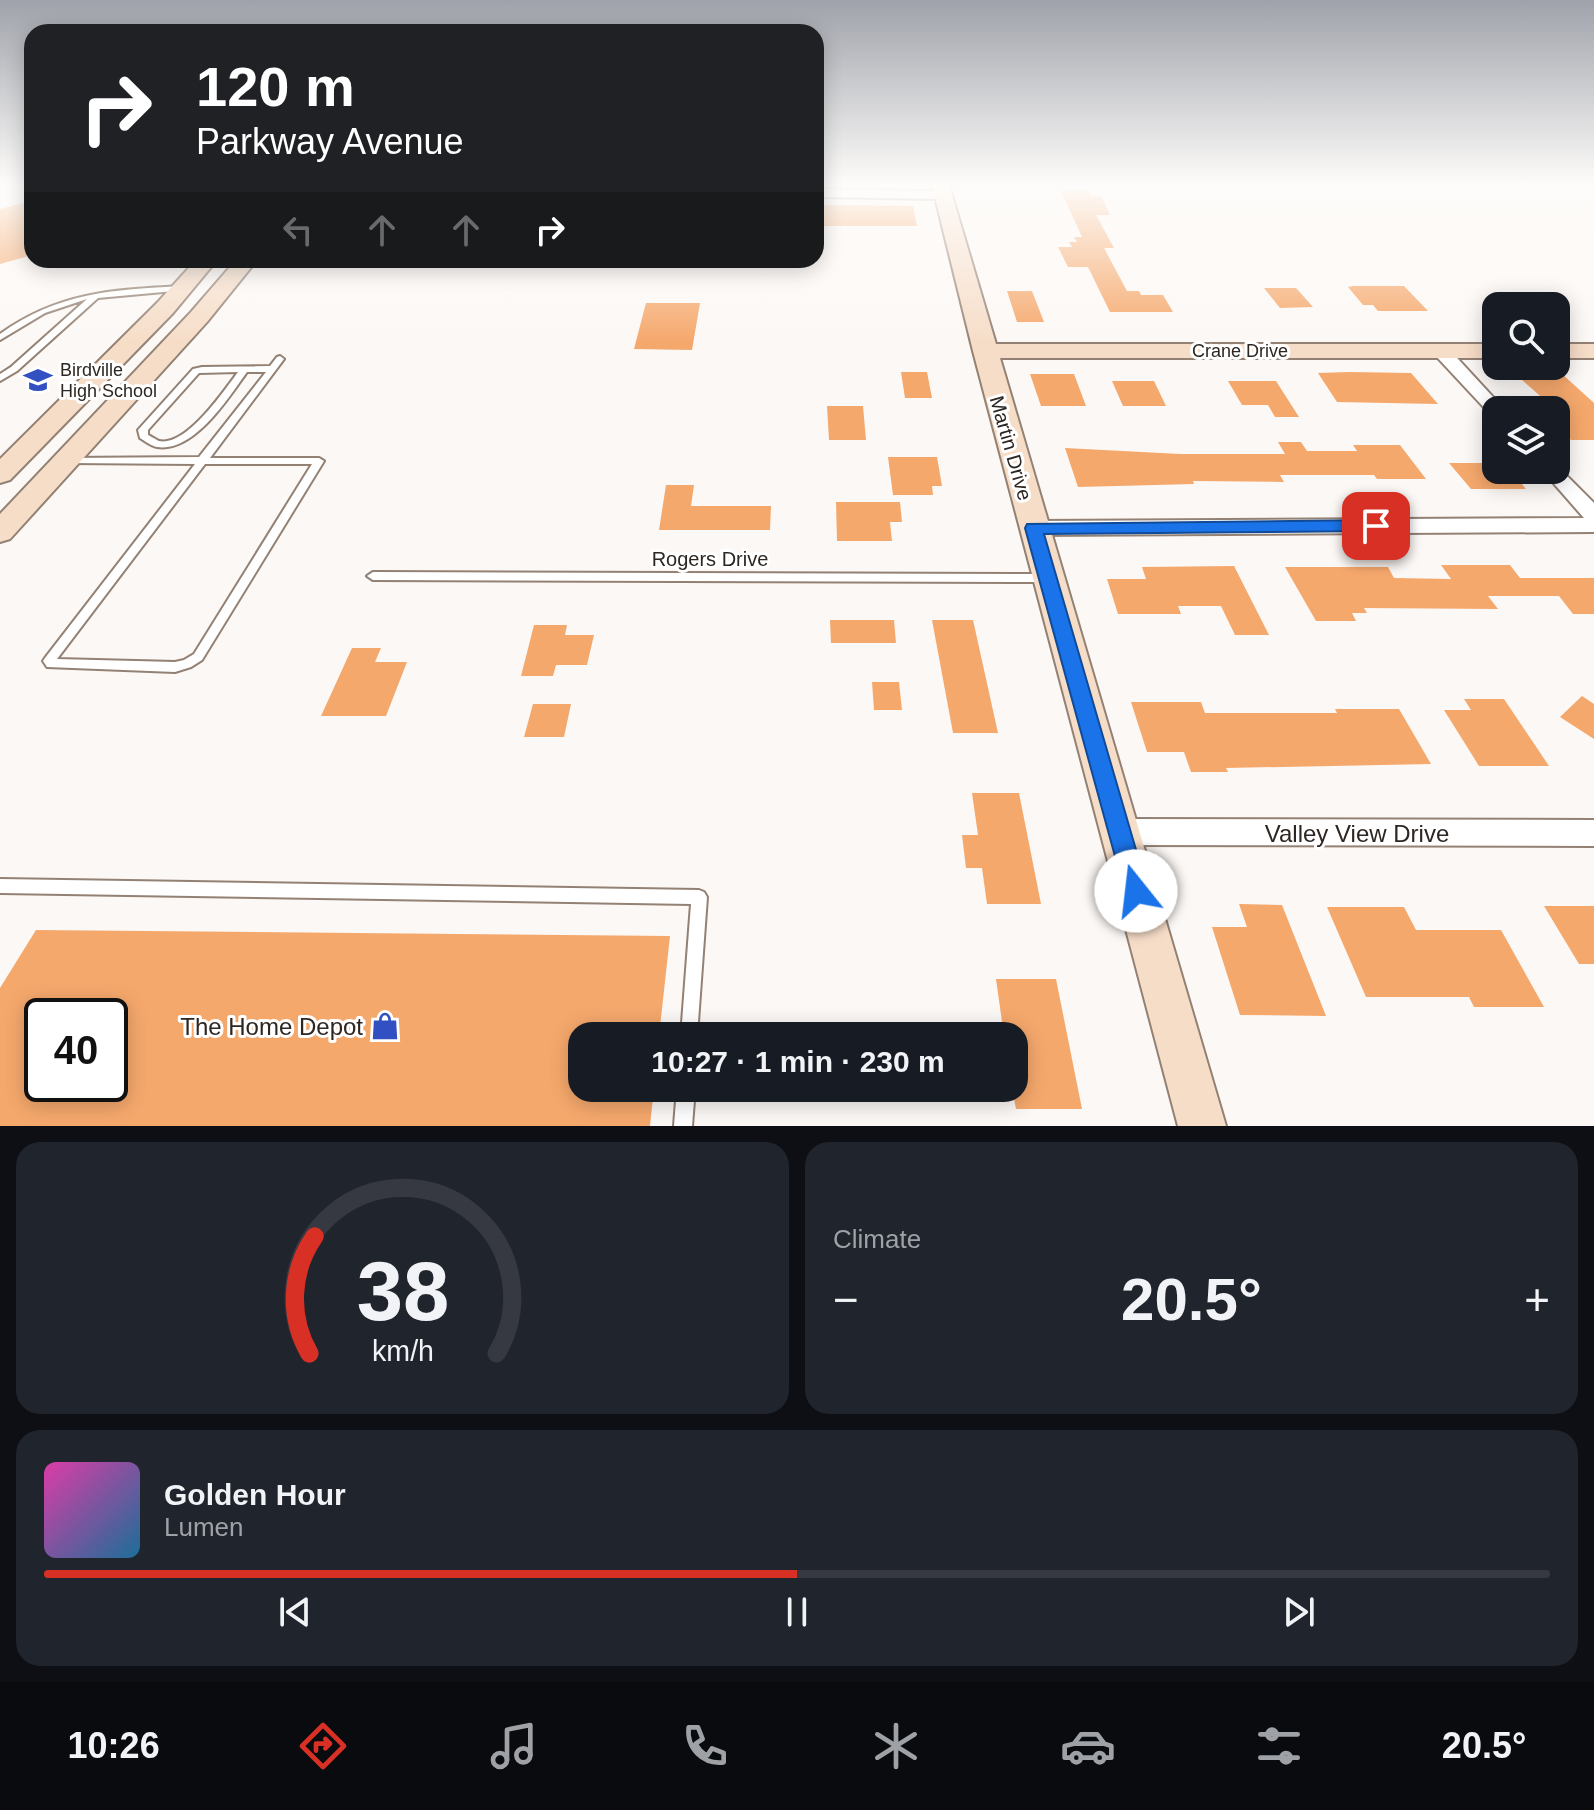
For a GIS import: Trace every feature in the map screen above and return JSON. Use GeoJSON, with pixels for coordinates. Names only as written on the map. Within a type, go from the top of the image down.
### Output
{"type":"FeatureCollection","features":[{"type":"Feature","properties":{"kind":"street","name":"Martin Drive"},"geometry":{"type":"LineString","coordinates":[[954,238],[1202,1126]]}},
{"type":"Feature","properties":{"kind":"street"},"geometry":{"type":"LineString","coordinates":[[0,474],[200,268]]}},
{"type":"Feature","properties":{"kind":"street"},"geometry":{"type":"LineString","coordinates":[[0,532],[240,268]]}},
{"type":"Feature","properties":{"kind":"street"},"geometry":{"type":"LineString","coordinates":[[182,288],[224,286]]}},
{"type":"Feature","properties":{"kind":"street","name":"Crane Drive"},"geometry":{"type":"LineString","coordinates":[[984,351],[1482,351]]}},
{"type":"Feature","properties":{"kind":"street"},"geometry":{"type":"LineString","coordinates":[[1441,351],[1483,396]]}},
{"type":"Feature","properties":{"kind":"street"},"geometry":{"type":"LineString","coordinates":[[1570,351],[1594,351]]}},
{"type":"Feature","properties":{"kind":"street"},"geometry":{"type":"LineString","coordinates":[[1565,484],[1594,516]]}},
{"type":"Feature","properties":{"kind":"street"},"geometry":{"type":"LineString","coordinates":[[1034,528],[1594,525]]}},
{"type":"Feature","properties":{"kind":"street","name":"Valley View Drive"},"geometry":{"type":"LineString","coordinates":[[1119,832],[1594,833]]}},
{"type":"Feature","properties":{"kind":"lane"},"geometry":{"type":"LineString","coordinates":[[0,338],[25,317],[72,299],[182,288]]}},
{"type":"Feature","properties":{"kind":"lane"},"geometry":{"type":"LineString","coordinates":[[0,378],[14,369],[95,295]]}},
{"type":"Feature","properties":{"kind":"lane"},"geometry":{"type":"LineString","coordinates":[[68,460],[203,461],[319,461],[198,657],[187,664],[175,667],[51,664],[49,661],[203,461],[280,359]]}},
{"type":"Feature","properties":{"kind":"lane"},"geometry":{"type":"LineString","coordinates":[[245,369],[191,434],[154,443],[143,436],[143,430],[191,373],[202,370],[245,369],[272,369]]}},
{"type":"Feature","properties":{"kind":"lane","name":"Rogers Drive"},"geometry":{"type":"LineString","coordinates":[[373,576],[1048,578]]}},
{"type":"Feature","properties":{"kind":"lane"},"geometry":{"type":"LineString","coordinates":[[0,886],[699,897],[690,1022]]}},
{"type":"Feature","properties":{"kind":"lane"},"geometry":{"type":"LineString","coordinates":[[683,1126],[685,1102]]}},
{"type":"Feature","properties":{"kind":"building"},"geometry":{"type":"Polygon","coordinates":[[[0,238],[24,238],[24,257],[0,264],[0,238]]]}},
{"type":"Feature","properties":{"kind":"building"},"geometry":{"type":"Polygon","coordinates":[[[1074,238],[1108,238],[1114,248],[1104,248],[1127,291],[1139,291],[1141,295],[1163,295],[1173,312],[1110,312],[1088,267],[1068,267],[1058,247],[1072,247],[1069,242],[1077,242],[1074,238]]]}},
{"type":"Feature","properties":{"kind":"building"},"geometry":{"type":"Polygon","coordinates":[[[1404,286],[1428,311],[1378,311],[1373,305],[1363,305],[1348,287],[1404,286]]]}},
{"type":"Feature","properties":{"kind":"building"},"geometry":{"type":"Polygon","coordinates":[[[1264,288],[1296,288],[1313,307],[1280,308],[1264,288]]]}},
{"type":"Feature","properties":{"kind":"building"},"geometry":{"type":"Polygon","coordinates":[[[1007,291],[1032,291],[1044,322],[1017,322],[1007,291]]]}},
{"type":"Feature","properties":{"kind":"building"},"geometry":{"type":"Polygon","coordinates":[[[646,303],[700,303],[692,350],[634,349],[646,303]]]}},
{"type":"Feature","properties":{"kind":"building"},"geometry":{"type":"Polygon","coordinates":[[[901,372],[927,372],[932,398],[905,398],[901,372]]]}},
{"type":"Feature","properties":{"kind":"building"},"geometry":{"type":"Polygon","coordinates":[[[1318,373],[1411,373],[1438,404],[1337,402],[1318,373]]]}},
{"type":"Feature","properties":{"kind":"building"},"geometry":{"type":"Polygon","coordinates":[[[1030,374],[1074,374],[1086,406],[1041,406],[1030,374]]]}},
{"type":"Feature","properties":{"kind":"building"},"geometry":{"type":"Polygon","coordinates":[[[1522,380],[1569,380],[1594,403],[1594,440],[1570,439],[1570,396],[1540,396],[1522,380]]]}},
{"type":"Feature","properties":{"kind":"building"},"geometry":{"type":"Polygon","coordinates":[[[1112,381],[1154,381],[1166,406],[1123,406],[1112,381]]]}},
{"type":"Feature","properties":{"kind":"building"},"geometry":{"type":"Polygon","coordinates":[[[1228,381],[1276,381],[1299,417],[1275,417],[1268,405],[1242,405],[1228,381]]]}},
{"type":"Feature","properties":{"kind":"building"},"geometry":{"type":"Polygon","coordinates":[[[827,406],[863,406],[866,440],[829,440],[827,406]]]}},
{"type":"Feature","properties":{"kind":"building"},"geometry":{"type":"Polygon","coordinates":[[[1278,442],[1301,442],[1307,451],[1357,451],[1353,445],[1400,445],[1426,479],[1377,479],[1374,475],[1280,475],[1284,482],[1193,481],[1194,484],[1078,487],[1065,448],[1180,454],[1285,454],[1278,442]]]}},
{"type":"Feature","properties":{"kind":"building"},"geometry":{"type":"Polygon","coordinates":[[[888,457],[937,457],[942,486],[932,486],[933,495],[893,495],[888,457]]]}},
{"type":"Feature","properties":{"kind":"building"},"geometry":{"type":"Polygon","coordinates":[[[1449,463],[1482,463],[1482,484],[1522,484],[1526,489],[1471,489],[1449,463]]]}},
{"type":"Feature","properties":{"kind":"building"},"geometry":{"type":"Polygon","coordinates":[[[666,485],[694,485],[691,506],[771,506],[770,530],[659,530],[666,485]]]}},
{"type":"Feature","properties":{"kind":"building"},"geometry":{"type":"Polygon","coordinates":[[[836,502],[900,502],[902,522],[890,522],[892,541],[837,541],[836,502]]]}},
{"type":"Feature","properties":{"kind":"building"},"geometry":{"type":"Polygon","coordinates":[[[1441,565],[1510,565],[1520,578],[1594,578],[1594,614],[1573,614],[1559,596],[1488,596],[1498,609],[1364,608],[1367,613],[1352,613],[1356,621],[1316,621],[1285,567],[1388,567],[1394,578],[1451,579],[1441,565]]]}},
{"type":"Feature","properties":{"kind":"building"},"geometry":{"type":"Polygon","coordinates":[[[1234,566],[1269,635],[1235,635],[1221,606],[1178,606],[1181,614],[1118,614],[1107,579],[1146,579],[1142,567],[1234,566]]]}},
{"type":"Feature","properties":{"kind":"building"},"geometry":{"type":"Polygon","coordinates":[[[830,620],[894,620],[896,643],[831,643],[830,620]]]}},
{"type":"Feature","properties":{"kind":"building"},"geometry":{"type":"Polygon","coordinates":[[[932,620],[973,620],[998,733],[953,733],[932,620]]]}},
{"type":"Feature","properties":{"kind":"building"},"geometry":{"type":"Polygon","coordinates":[[[534,625],[567,625],[565,635],[594,635],[587,665],[556,665],[553,676],[521,676],[534,625]]]}},
{"type":"Feature","properties":{"kind":"building"},"geometry":{"type":"Polygon","coordinates":[[[352,648],[381,648],[375,662],[407,662],[386,716],[321,716],[352,648]]]}},
{"type":"Feature","properties":{"kind":"building"},"geometry":{"type":"Polygon","coordinates":[[[872,682],[899,682],[902,710],[874,710],[872,682]]]}},
{"type":"Feature","properties":{"kind":"building"},"geometry":{"type":"Polygon","coordinates":[[[1582,696],[1594,704],[1594,739],[1560,717],[1582,696]]]}},
{"type":"Feature","properties":{"kind":"building"},"geometry":{"type":"Polygon","coordinates":[[[1464,699],[1504,699],[1549,766],[1479,766],[1444,710],[1471,710],[1464,699]]]}},
{"type":"Feature","properties":{"kind":"building"},"geometry":{"type":"Polygon","coordinates":[[[1131,702],[1201,702],[1205,713],[1337,713],[1335,709],[1399,709],[1431,764],[1226,768],[1228,772],[1191,772],[1184,752],[1147,752],[1131,702]]]}},
{"type":"Feature","properties":{"kind":"building"},"geometry":{"type":"Polygon","coordinates":[[[533,704],[571,704],[564,737],[524,737],[533,704]]]}},
{"type":"Feature","properties":{"kind":"building"},"geometry":{"type":"Polygon","coordinates":[[[972,793],[1019,793],[1041,904],[987,904],[982,868],[966,868],[962,835],[978,835],[972,793]]]}},
{"type":"Feature","properties":{"kind":"building"},"geometry":{"type":"Polygon","coordinates":[[[1239,904],[1282,905],[1326,1016],[1240,1015],[1212,927],[1247,927],[1239,904]]]}},
{"type":"Feature","properties":{"kind":"building"},"geometry":{"type":"Polygon","coordinates":[[[1544,906],[1594,906],[1594,964],[1579,964],[1544,906]]]}},
{"type":"Feature","properties":{"kind":"building"},"geometry":{"type":"Polygon","coordinates":[[[1327,907],[1404,907],[1416,930],[1501,930],[1544,1007],[1474,1007],[1469,997],[1366,997],[1327,907]]]}},
{"type":"Feature","properties":{"kind":"building","name":"The Home Depot"},"geometry":{"type":"Polygon","coordinates":[[[36,930],[670,936],[661,1022],[568,1022],[568,1102],[653,1102],[650,1126],[0,1126],[0,988],[36,930]]]}},
{"type":"Feature","properties":{"kind":"building"},"geometry":{"type":"Polygon","coordinates":[[[996,979],[1056,979],[1082,1109],[1016,1109],[1015,1102],[1028,1102],[1028,1022],[1002,1022],[996,979]]]}},
{"type":"Feature","properties":{"kind":"place","name":"Birdville High School"},"geometry":{"type":"Point","coordinates":[38,380]}},
{"type":"Feature","properties":{"kind":"place","name":"The Home Depot"},"geometry":{"type":"Point","coordinates":[385,1026]}},
{"type":"Feature","properties":{"kind":"route"},"geometry":{"type":"LineString","coordinates":[[1136,891],[1034,528],[1376,526]]}}]}
